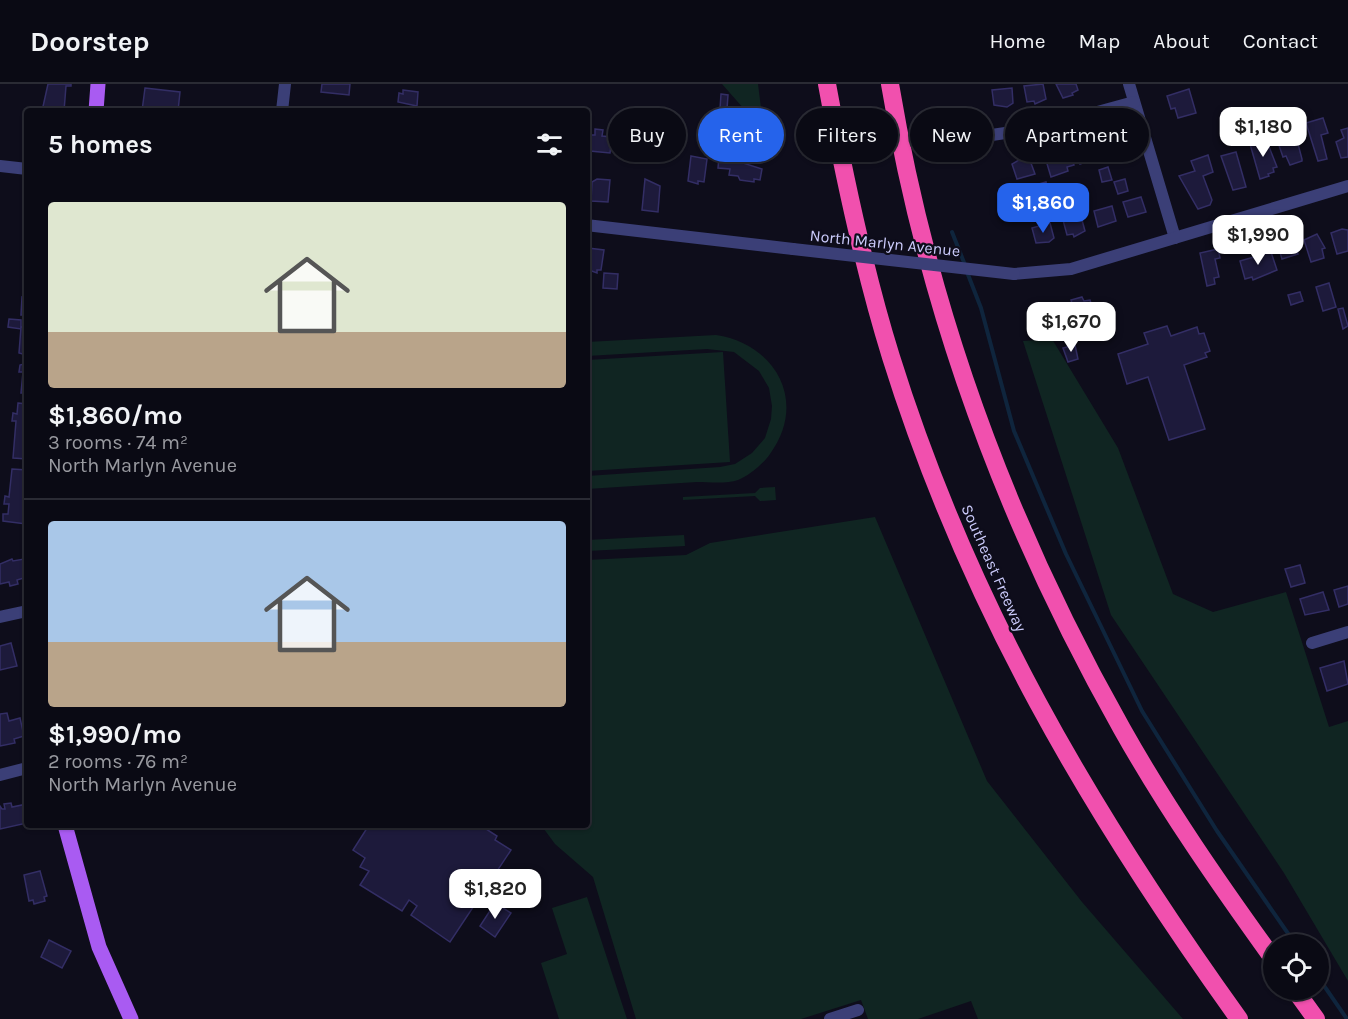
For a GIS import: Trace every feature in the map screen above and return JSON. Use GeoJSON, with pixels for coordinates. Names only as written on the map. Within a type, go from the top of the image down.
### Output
{"type":"FeatureCollection","features":[{"type":"Feature","properties":{"kind":"highway"},"geometry":{"type":"LineString","coordinates":[[816,84],[860,248]]}},
{"type":"Feature","properties":{"kind":"highway","name":"Southeast Freeway"},"geometry":{"type":"LineString","coordinates":[[827,84],[860,248],[891,356],[941,498],[1002,636],[1035,700],[1103,819],[1150,893],[1239,1019]]}},
{"type":"Feature","properties":{"kind":"highway"},"geometry":{"type":"LineString","coordinates":[[890,84],[926,250],[949,333],[998,473],[1058,608],[1123,730],[1157,787],[1263,944]]}},
{"type":"Feature","properties":{"kind":"highway"},"geometry":{"type":"LineString","coordinates":[[897,84],[907,156],[926,250]]}},
{"type":"Feature","properties":{"kind":"highway"},"geometry":{"type":"LineString","coordinates":[[1302,1000],[1316,1019]]}},
{"type":"Feature","properties":{"kind":"main road"},"geometry":{"type":"LineString","coordinates":[[96,108],[98,84]]}},
{"type":"Feature","properties":{"kind":"main road"},"geometry":{"type":"LineString","coordinates":[[66,828],[99,947],[132,1019]]}},
{"type":"Feature","properties":{"kind":"street"},"geometry":{"type":"LineString","coordinates":[[282,108],[285,84]]}},
{"type":"Feature","properties":{"kind":"street"},"geometry":{"type":"LineString","coordinates":[[1129,84],[1175,238]]}},
{"type":"Feature","properties":{"kind":"street"},"geometry":{"type":"LineString","coordinates":[[993,135],[1039,128],[1134,102]]}},
{"type":"Feature","properties":{"kind":"street"},"geometry":{"type":"LineString","coordinates":[[0,166],[24,169]]}},
{"type":"Feature","properties":{"kind":"street","name":"North Marlyn Avenue"},"geometry":{"type":"LineString","coordinates":[[590,225],[1014,274],[1071,269],[1348,186]]}},
{"type":"Feature","properties":{"kind":"street"},"geometry":{"type":"LineString","coordinates":[[0,617],[24,612]]}},
{"type":"Feature","properties":{"kind":"street"},"geometry":{"type":"LineString","coordinates":[[1312,643],[1348,632]]}},
{"type":"Feature","properties":{"kind":"street"},"geometry":{"type":"LineString","coordinates":[[0,775],[24,769]]}},
{"type":"Feature","properties":{"kind":"street"},"geometry":{"type":"LineString","coordinates":[[830,1019],[858,1010]]}},
{"type":"Feature","properties":{"kind":"green space"},"geometry":{"type":"Polygon","coordinates":[[[722,84],[758,84],[761,108],[743,108],[722,84]]]}},
{"type":"Feature","properties":{"kind":"green space"},"geometry":{"type":"Polygon","coordinates":[[[716,335],[737,341],[755,350],[780,378],[785,396],[786,415],[781,434],[770,454],[751,472],[734,481],[590,489],[590,476],[735,464],[752,453],[765,438],[771,419],[772,406],[769,388],[759,371],[734,352],[707,349],[590,356],[590,342],[716,335]]]}},
{"type":"Feature","properties":{"kind":"green space"},"geometry":{"type":"Polygon","coordinates":[[[1052,339],[1118,448],[1173,594],[1213,612],[1286,592],[1329,727],[1348,721],[1348,981],[1329,949],[1329,934],[1320,934],[1284,873],[1111,615],[1023,341],[1052,339]]]}},
{"type":"Feature","properties":{"kind":"green space"},"geometry":{"type":"Polygon","coordinates":[[[723,352],[730,462],[590,471],[590,360],[723,352]]]}},
{"type":"Feature","properties":{"kind":"green space"},"geometry":{"type":"Polygon","coordinates":[[[775,487],[776,500],[760,501],[755,496],[683,500],[683,497],[755,493],[760,488],[775,487]]]}},
{"type":"Feature","properties":{"kind":"green space"},"geometry":{"type":"Polygon","coordinates":[[[875,517],[987,781],[1082,902],[1183,1019],[978,1019],[971,1001],[918,1019],[868,1019],[861,1000],[801,1019],[636,1019],[593,877],[555,844],[543,828],[590,828],[590,560],[686,555],[710,543],[875,517]]]}},
{"type":"Feature","properties":{"kind":"green space"},"geometry":{"type":"Polygon","coordinates":[[[684,535],[685,546],[590,551],[590,540],[684,535]]]}},
{"type":"Feature","properties":{"kind":"green space"},"geometry":{"type":"Polygon","coordinates":[[[587,897],[627,1019],[559,1019],[541,963],[567,954],[552,908],[587,897]]]}},
{"type":"Feature","properties":{"kind":"building"},"geometry":{"type":"Polygon","coordinates":[[[48,84],[71,84],[71,86],[66,86],[64,108],[43,108],[48,84]]]}},
{"type":"Feature","properties":{"kind":"building"},"geometry":{"type":"Polygon","coordinates":[[[322,84],[350,84],[349,95],[321,92],[322,84]]]}},
{"type":"Feature","properties":{"kind":"building"},"geometry":{"type":"Polygon","coordinates":[[[1043,84],[1046,99],[1035,104],[1034,101],[1027,102],[1024,86],[1043,84]]]}},
{"type":"Feature","properties":{"kind":"building"},"geometry":{"type":"Polygon","coordinates":[[[1056,84],[1076,84],[1078,90],[1072,93],[1073,95],[1063,98],[1056,84]]]}},
{"type":"Feature","properties":{"kind":"building"},"geometry":{"type":"Polygon","coordinates":[[[145,88],[180,92],[178,108],[142,108],[145,88]]]}},
{"type":"Feature","properties":{"kind":"building"},"geometry":{"type":"Polygon","coordinates":[[[1012,88],[1013,103],[1007,107],[994,105],[992,90],[1012,88]]]}},
{"type":"Feature","properties":{"kind":"building"},"geometry":{"type":"Polygon","coordinates":[[[1189,89],[1196,113],[1178,118],[1175,108],[1171,109],[1167,96],[1189,89]]]}},
{"type":"Feature","properties":{"kind":"building"},"geometry":{"type":"Polygon","coordinates":[[[403,90],[418,92],[417,106],[398,102],[399,93],[403,94],[403,90]]]}},
{"type":"Feature","properties":{"kind":"building"},"geometry":{"type":"Polygon","coordinates":[[[721,94],[728,95],[727,108],[720,108],[721,94]]]}},
{"type":"Feature","properties":{"kind":"building"},"geometry":{"type":"Polygon","coordinates":[[[1323,118],[1328,133],[1321,135],[1327,159],[1318,161],[1306,123],[1323,118]]]}},
{"type":"Feature","properties":{"kind":"building"},"geometry":{"type":"Polygon","coordinates":[[[1293,125],[1302,161],[1290,165],[1286,156],[1283,157],[1274,131],[1293,125]]]}},
{"type":"Feature","properties":{"kind":"building"},"geometry":{"type":"Polygon","coordinates":[[[1348,128],[1348,157],[1341,158],[1336,142],[1344,138],[1341,130],[1348,128]]]}},
{"type":"Feature","properties":{"kind":"building"},"geometry":{"type":"Polygon","coordinates":[[[595,129],[603,130],[602,136],[608,137],[608,153],[590,151],[591,135],[595,135],[595,129]]]}},
{"type":"Feature","properties":{"kind":"building"},"geometry":{"type":"Polygon","coordinates":[[[1266,139],[1277,167],[1273,168],[1274,172],[1268,174],[1269,176],[1260,179],[1250,144],[1266,139]]]}},
{"type":"Feature","properties":{"kind":"building"},"geometry":{"type":"Polygon","coordinates":[[[1236,152],[1246,187],[1233,190],[1221,156],[1236,152]]]}},
{"type":"Feature","properties":{"kind":"building"},"geometry":{"type":"Polygon","coordinates":[[[1208,155],[1213,172],[1203,176],[1212,200],[1210,205],[1198,209],[1179,176],[1195,171],[1191,161],[1208,155]]]}},
{"type":"Feature","properties":{"kind":"building"},"geometry":{"type":"Polygon","coordinates":[[[691,156],[698,157],[698,162],[707,162],[704,182],[698,181],[698,184],[688,181],[691,156]]]}},
{"type":"Feature","properties":{"kind":"building"},"geometry":{"type":"Polygon","coordinates":[[[719,162],[743,162],[762,169],[760,180],[754,179],[754,182],[740,180],[738,176],[729,175],[730,169],[718,168],[719,162]]]}},
{"type":"Feature","properties":{"kind":"building"},"geometry":{"type":"Polygon","coordinates":[[[1031,162],[1035,174],[1017,179],[1012,164],[1031,162]]]}},
{"type":"Feature","properties":{"kind":"building"},"geometry":{"type":"Polygon","coordinates":[[[1046,162],[1073,162],[1074,165],[1067,167],[1068,171],[1051,177],[1046,162]]]}},
{"type":"Feature","properties":{"kind":"building"},"geometry":{"type":"Polygon","coordinates":[[[1108,167],[1112,180],[1102,182],[1099,170],[1108,167]]]}},
{"type":"Feature","properties":{"kind":"building"},"geometry":{"type":"Polygon","coordinates":[[[597,179],[610,180],[608,202],[591,201],[592,182],[597,179]]]}},
{"type":"Feature","properties":{"kind":"building"},"geometry":{"type":"Polygon","coordinates":[[[645,179],[660,186],[658,212],[642,210],[645,179]]]}},
{"type":"Feature","properties":{"kind":"building"},"geometry":{"type":"Polygon","coordinates":[[[1125,179],[1128,191],[1118,194],[1114,182],[1125,179]]]}},
{"type":"Feature","properties":{"kind":"building"},"geometry":{"type":"Polygon","coordinates":[[[1046,182],[1049,195],[1039,198],[1035,185],[1046,182]]]}},
{"type":"Feature","properties":{"kind":"building"},"geometry":{"type":"Polygon","coordinates":[[[1141,197],[1146,212],[1128,217],[1123,202],[1141,197]]]}},
{"type":"Feature","properties":{"kind":"building"},"geometry":{"type":"Polygon","coordinates":[[[1112,206],[1116,221],[1098,227],[1094,211],[1112,206]]]}},
{"type":"Feature","properties":{"kind":"building"},"geometry":{"type":"Polygon","coordinates":[[[1079,209],[1085,231],[1074,237],[1073,234],[1067,235],[1063,220],[1070,218],[1068,212],[1079,209]]]}},
{"type":"Feature","properties":{"kind":"building"},"geometry":{"type":"Polygon","coordinates":[[[1050,223],[1054,238],[1049,242],[1036,243],[1032,228],[1050,223]]]}},
{"type":"Feature","properties":{"kind":"building"},"geometry":{"type":"Polygon","coordinates":[[[1342,229],[1348,230],[1348,251],[1337,254],[1331,233],[1342,229]]]}},
{"type":"Feature","properties":{"kind":"building"},"geometry":{"type":"Polygon","coordinates":[[[1317,234],[1325,248],[1322,249],[1324,258],[1311,262],[1304,240],[1317,234]]]}},
{"type":"Feature","properties":{"kind":"building"},"geometry":{"type":"Polygon","coordinates":[[[1293,237],[1298,254],[1282,259],[1277,242],[1293,237]]]}},
{"type":"Feature","properties":{"kind":"building"},"geometry":{"type":"Polygon","coordinates":[[[590,248],[604,250],[601,270],[597,270],[597,273],[590,270],[590,248]]]}},
{"type":"Feature","properties":{"kind":"building"},"geometry":{"type":"Polygon","coordinates":[[[1218,249],[1220,258],[1215,259],[1219,277],[1214,278],[1215,284],[1207,286],[1200,253],[1218,249]]]}},
{"type":"Feature","properties":{"kind":"building"},"geometry":{"type":"Polygon","coordinates":[[[1271,252],[1277,270],[1253,280],[1252,277],[1245,279],[1240,261],[1271,252]]]}},
{"type":"Feature","properties":{"kind":"building"},"geometry":{"type":"Polygon","coordinates":[[[604,273],[618,274],[617,289],[603,288],[604,273]]]}},
{"type":"Feature","properties":{"kind":"building"},"geometry":{"type":"Polygon","coordinates":[[[1329,283],[1336,307],[1323,311],[1316,287],[1329,283]]]}},
{"type":"Feature","properties":{"kind":"building"},"geometry":{"type":"Polygon","coordinates":[[[1300,292],[1303,301],[1291,305],[1288,295],[1300,292]]]}},
{"type":"Feature","properties":{"kind":"building"},"geometry":{"type":"Polygon","coordinates":[[[22,297],[24,298],[24,315],[21,315],[22,297]]]}},
{"type":"Feature","properties":{"kind":"building"},"geometry":{"type":"Polygon","coordinates":[[[1082,297],[1084,301],[1090,300],[1094,313],[1081,317],[1082,320],[1077,322],[1071,300],[1082,297]]]}},
{"type":"Feature","properties":{"kind":"building"},"geometry":{"type":"Polygon","coordinates":[[[1343,308],[1348,326],[1343,329],[1338,309],[1343,308]]]}},
{"type":"Feature","properties":{"kind":"building"},"geometry":{"type":"Polygon","coordinates":[[[9,319],[21,320],[21,329],[8,327],[9,319]]]}},
{"type":"Feature","properties":{"kind":"building"},"geometry":{"type":"Polygon","coordinates":[[[1167,326],[1171,336],[1197,327],[1199,334],[1204,333],[1210,351],[1205,353],[1207,357],[1184,365],[1205,429],[1169,440],[1148,377],[1127,384],[1118,354],[1148,344],[1144,333],[1167,326]]]}},
{"type":"Feature","properties":{"kind":"building"},"geometry":{"type":"Polygon","coordinates":[[[21,327],[24,327],[24,364],[23,354],[19,353],[21,327]]]}},
{"type":"Feature","properties":{"kind":"building"},"geometry":{"type":"Polygon","coordinates":[[[1075,345],[1078,359],[1068,362],[1063,348],[1075,345]]]}},
{"type":"Feature","properties":{"kind":"building"},"geometry":{"type":"Polygon","coordinates":[[[24,364],[24,393],[21,393],[23,372],[19,372],[20,365],[24,364]]]}},
{"type":"Feature","properties":{"kind":"building"},"geometry":{"type":"Polygon","coordinates":[[[18,403],[24,404],[24,459],[13,458],[16,421],[12,421],[13,413],[17,414],[18,403]]]}},
{"type":"Feature","properties":{"kind":"building"},"geometry":{"type":"Polygon","coordinates":[[[12,469],[24,470],[24,524],[3,521],[3,514],[8,514],[9,504],[4,504],[5,496],[9,497],[12,469]]]}},
{"type":"Feature","properties":{"kind":"building"},"geometry":{"type":"Polygon","coordinates":[[[12,559],[13,561],[24,559],[24,578],[17,580],[18,584],[10,586],[9,582],[0,584],[0,564],[12,559]]]}},
{"type":"Feature","properties":{"kind":"building"},"geometry":{"type":"Polygon","coordinates":[[[1300,565],[1305,583],[1291,587],[1285,569],[1300,565]]]}},
{"type":"Feature","properties":{"kind":"building"},"geometry":{"type":"Polygon","coordinates":[[[1348,586],[1348,604],[1339,607],[1334,590],[1348,586]]]}},
{"type":"Feature","properties":{"kind":"building"},"geometry":{"type":"Polygon","coordinates":[[[1323,592],[1329,610],[1305,615],[1300,599],[1323,592]]]}},
{"type":"Feature","properties":{"kind":"building"},"geometry":{"type":"Polygon","coordinates":[[[11,643],[17,666],[0,670],[0,646],[11,643]]]}},
{"type":"Feature","properties":{"kind":"building"},"geometry":{"type":"Polygon","coordinates":[[[1344,661],[1348,684],[1327,691],[1320,668],[1344,661]]]}},
{"type":"Feature","properties":{"kind":"building"},"geometry":{"type":"Polygon","coordinates":[[[7,713],[9,721],[20,718],[24,736],[14,739],[15,743],[0,746],[0,714],[7,713]]]}},
{"type":"Feature","properties":{"kind":"building"},"geometry":{"type":"Polygon","coordinates":[[[11,803],[12,807],[24,805],[24,824],[0,829],[0,806],[5,809],[4,804],[11,803]]]}},
{"type":"Feature","properties":{"kind":"building"},"geometry":{"type":"Polygon","coordinates":[[[367,828],[485,828],[497,836],[495,840],[511,850],[450,942],[411,915],[417,906],[409,900],[402,911],[360,885],[369,871],[360,867],[365,858],[353,850],[367,828]]]}},
{"type":"Feature","properties":{"kind":"building"},"geometry":{"type":"Polygon","coordinates":[[[40,871],[47,896],[44,897],[45,901],[34,904],[33,900],[29,901],[24,875],[40,871]]]}},
{"type":"Feature","properties":{"kind":"building"},"geometry":{"type":"Polygon","coordinates":[[[495,903],[511,913],[495,937],[480,926],[495,903]]]}},
{"type":"Feature","properties":{"kind":"building"},"geometry":{"type":"Polygon","coordinates":[[[49,940],[71,951],[62,968],[41,957],[49,940]]]}},
{"type":"Feature","properties":{"kind":"waterway"},"geometry":{"type":"LineString","coordinates":[[952,232],[965,265]]}},
{"type":"Feature","properties":{"kind":"waterway"},"geometry":{"type":"LineString","coordinates":[[967,272],[981,308],[1014,431],[1066,554],[1142,711],[1217,831],[1288,934]]}},
{"type":"Feature","properties":{"kind":"waterway"},"geometry":{"type":"LineString","coordinates":[[1329,993],[1347,1019]]}}]}
